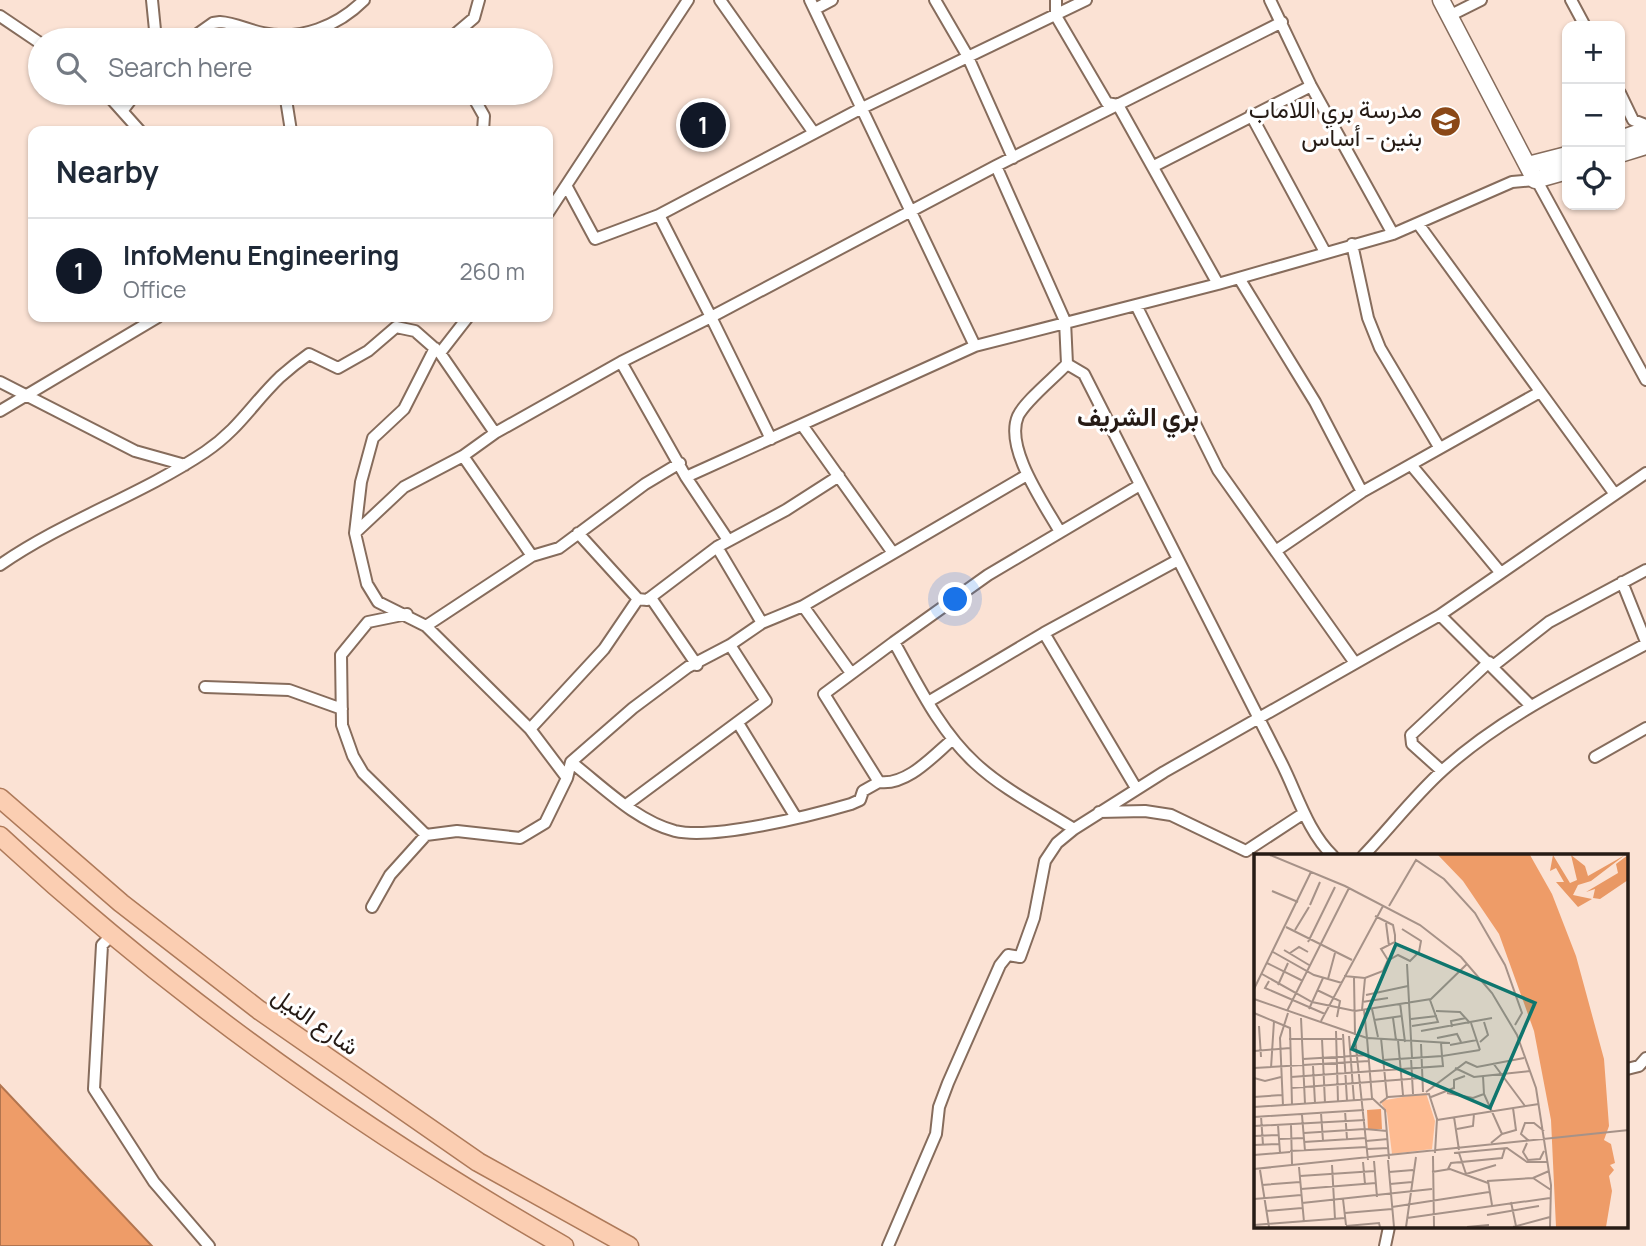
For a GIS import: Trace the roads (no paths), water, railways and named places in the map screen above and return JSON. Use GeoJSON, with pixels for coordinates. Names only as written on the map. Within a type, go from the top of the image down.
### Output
{"type":"FeatureCollection","features":[{"type":"Feature","properties":{"kind":"main road"},"geometry":{"type":"LineString","coordinates":[[1441,0],[1533,175]]}},
{"type":"Feature","properties":{"kind":"main road"},"geometry":{"type":"LineString","coordinates":[[1625,137],[1646,130]]}},
{"type":"Feature","properties":{"kind":"main road"},"geometry":{"type":"LineString","coordinates":[[1625,152],[1646,146]]}},
{"type":"Feature","properties":{"kind":"main road"},"geometry":{"type":"LineString","coordinates":[[1533,175],[1562,158]]}},
{"type":"Feature","properties":{"kind":"main road"},"geometry":{"type":"LineString","coordinates":[[1533,175],[1562,172]]}},
{"type":"Feature","properties":{"kind":"main road","name":"شارع النيل"},"geometry":{"type":"LineString","coordinates":[[0,798],[46,841],[259,1010],[478,1162],[629,1246]]}},
{"type":"Feature","properties":{"kind":"main road"},"geometry":{"type":"LineString","coordinates":[[0,836],[111,935],[236,1031],[464,1189],[564,1246]]}},
{"type":"Feature","properties":{"kind":"main road"},"geometry":{"type":"LineString","coordinates":[[196,1000],[214,992],[217,979]]}},
{"type":"Feature","properties":{"kind":"main road"},"geometry":{"type":"LineString","coordinates":[[236,1031],[245,1014],[259,1010]]}},
{"type":"Feature","properties":{"kind":"street"},"geometry":{"type":"LineString","coordinates":[[152,0],[155,28]]}},
{"type":"Feature","properties":{"kind":"street"},"geometry":{"type":"LineString","coordinates":[[323,28],[335,24],[364,0]]}},
{"type":"Feature","properties":{"kind":"street"},"geometry":{"type":"LineString","coordinates":[[462,28],[474,18],[479,0]]}},
{"type":"Feature","properties":{"kind":"street"},"geometry":{"type":"LineString","coordinates":[[553,206],[645,60],[688,0]]}},
{"type":"Feature","properties":{"kind":"street"},"geometry":{"type":"LineString","coordinates":[[720,0],[814,134]]}},
{"type":"Feature","properties":{"kind":"street"},"geometry":{"type":"LineString","coordinates":[[832,0],[812,4],[860,109],[913,211],[975,346]]}},
{"type":"Feature","properties":{"kind":"street"},"geometry":{"type":"LineString","coordinates":[[935,0],[967,55],[1013,158]]}},
{"type":"Feature","properties":{"kind":"street"},"geometry":{"type":"LineString","coordinates":[[1056,0],[1056,16],[1107,103],[1118,105],[1218,284]]}},
{"type":"Feature","properties":{"kind":"street"},"geometry":{"type":"LineString","coordinates":[[567,187],[595,239],[659,215],[967,55],[1086,0]]}},
{"type":"Feature","properties":{"kind":"street"},"geometry":{"type":"LineString","coordinates":[[1270,0],[1311,86],[1393,234]]}},
{"type":"Feature","properties":{"kind":"street"},"geometry":{"type":"LineString","coordinates":[[1449,16],[1481,0]]}},
{"type":"Feature","properties":{"kind":"street"},"geometry":{"type":"LineString","coordinates":[[1571,0],[1582,21]]}},
{"type":"Feature","properties":{"kind":"street"},"geometry":{"type":"LineString","coordinates":[[0,16],[28,35]]}},
{"type":"Feature","properties":{"kind":"street"},"geometry":{"type":"LineString","coordinates":[[206,28],[220,22],[241,28]]}},
{"type":"Feature","properties":{"kind":"street"},"geometry":{"type":"LineString","coordinates":[[355,533],[404,487],[463,456],[495,433],[621,362],[996,166],[1282,22]]}},
{"type":"Feature","properties":{"kind":"street"},"geometry":{"type":"LineString","coordinates":[[1154,166],[1311,86]]}},
{"type":"Feature","properties":{"kind":"street"},"geometry":{"type":"LineString","coordinates":[[1625,103],[1633,120],[1646,125]]}},
{"type":"Feature","properties":{"kind":"street"},"geometry":{"type":"LineString","coordinates":[[117,105],[136,126]]}},
{"type":"Feature","properties":{"kind":"street"},"geometry":{"type":"LineString","coordinates":[[122,110],[126,105]]}},
{"type":"Feature","properties":{"kind":"street"},"geometry":{"type":"LineString","coordinates":[[287,105],[290,126]]}},
{"type":"Feature","properties":{"kind":"street"},"geometry":{"type":"LineString","coordinates":[[478,105],[484,116],[483,126]]}},
{"type":"Feature","properties":{"kind":"street"},"geometry":{"type":"LineString","coordinates":[[1251,115],[1325,252]]}},
{"type":"Feature","properties":{"kind":"street"},"geometry":{"type":"LineString","coordinates":[[996,166],[1065,321],[1067,364],[1018,416],[1016,439],[1027,475],[1060,532]]}},
{"type":"Feature","properties":{"kind":"street"},"geometry":{"type":"LineString","coordinates":[[686,477],[975,346],[1218,284],[1393,234],[1533,175],[1646,380]]}},
{"type":"Feature","properties":{"kind":"street"},"geometry":{"type":"LineString","coordinates":[[659,215],[771,439]]}},
{"type":"Feature","properties":{"kind":"street"},"geometry":{"type":"LineString","coordinates":[[1419,225],[1614,494]]}},
{"type":"Feature","properties":{"kind":"street"},"geometry":{"type":"LineString","coordinates":[[1352,244],[1368,318],[1380,348],[1439,447]]}},
{"type":"Feature","properties":{"kind":"street"},"geometry":{"type":"LineString","coordinates":[[1239,278],[1315,402],[1362,492]]}},
{"type":"Feature","properties":{"kind":"street"},"geometry":{"type":"LineString","coordinates":[[1136,304],[1218,470],[1355,663]]}},
{"type":"Feature","properties":{"kind":"street"},"geometry":{"type":"LineString","coordinates":[[0,411],[149,322]]}},
{"type":"Feature","properties":{"kind":"street"},"geometry":{"type":"LineString","coordinates":[[463,322],[437,351],[404,409],[373,438],[361,482],[355,533],[372,595],[378,602],[426,625],[530,729],[567,778]]}},
{"type":"Feature","properties":{"kind":"street"},"geometry":{"type":"LineString","coordinates":[[0,565],[55,529],[150,486],[229,435],[279,377],[309,354],[338,368],[368,351],[396,327],[415,331],[437,351],[495,433]]}},
{"type":"Feature","properties":{"kind":"street"},"geometry":{"type":"LineString","coordinates":[[621,362],[686,477],[728,540]]}},
{"type":"Feature","properties":{"kind":"street"},"geometry":{"type":"LineString","coordinates":[[1067,364],[1084,374],[1304,813],[1331,854]]}},
{"type":"Feature","properties":{"kind":"street"},"geometry":{"type":"LineString","coordinates":[[0,383],[135,451],[185,465]]}},
{"type":"Feature","properties":{"kind":"street"},"geometry":{"type":"LineString","coordinates":[[1277,550],[1362,492],[1540,392]]}},
{"type":"Feature","properties":{"kind":"street"},"geometry":{"type":"LineString","coordinates":[[802,425],[893,553]]}},
{"type":"Feature","properties":{"kind":"street"},"geometry":{"type":"LineString","coordinates":[[463,456],[532,556]]}},
{"type":"Feature","properties":{"kind":"street"},"geometry":{"type":"LineString","coordinates":[[426,625],[532,556],[559,548],[680,463]]}},
{"type":"Feature","properties":{"kind":"street"},"geometry":{"type":"LineString","coordinates":[[1412,466],[1500,572]]}},
{"type":"Feature","properties":{"kind":"street"},"geometry":{"type":"LineString","coordinates":[[888,1246],[936,1134],[939,1108],[948,1083],[1000,965],[1008,955],[1020,957],[1034,918],[1045,861],[1057,843],[1096,812],[1440,615],[1646,473]]}},
{"type":"Feature","properties":{"kind":"street"},"geometry":{"type":"LineString","coordinates":[[372,907],[390,875],[426,835],[457,831],[520,838],[545,823],[567,778],[571,762],[663,684],[762,623],[803,606],[1027,475]]}},
{"type":"Feature","properties":{"kind":"street"},"geometry":{"type":"LineString","coordinates":[[638,599],[651,598],[717,547],[786,510],[839,476]]}},
{"type":"Feature","properties":{"kind":"street"},"geometry":{"type":"LineString","coordinates":[[879,782],[824,698],[825,691],[988,575],[1140,485]]}},
{"type":"Feature","properties":{"kind":"street"},"geometry":{"type":"LineString","coordinates":[[578,533],[638,599]]}},
{"type":"Feature","properties":{"kind":"street"},"geometry":{"type":"LineString","coordinates":[[717,547],[762,623]]}},
{"type":"Feature","properties":{"kind":"street"},"geometry":{"type":"LineString","coordinates":[[928,702],[1044,633],[1178,560]]}},
{"type":"Feature","properties":{"kind":"street"},"geometry":{"type":"LineString","coordinates":[[1442,771],[1412,744],[1411,735],[1491,664],[1549,622],[1646,570]]}},
{"type":"Feature","properties":{"kind":"street"},"geometry":{"type":"LineString","coordinates":[[1365,854],[1442,771],[1530,705],[1646,643],[1622,582]]}},
{"type":"Feature","properties":{"kind":"street"},"geometry":{"type":"LineString","coordinates":[[651,598],[697,665]]}},
{"type":"Feature","properties":{"kind":"street"},"geometry":{"type":"LineString","coordinates":[[530,729],[604,649],[638,599]]}},
{"type":"Feature","properties":{"kind":"street"},"geometry":{"type":"LineString","coordinates":[[803,606],[850,673]]}},
{"type":"Feature","properties":{"kind":"street"},"geometry":{"type":"LineString","coordinates":[[407,614],[368,622],[341,655],[342,725],[353,756],[363,773],[426,835]]}},
{"type":"Feature","properties":{"kind":"street"},"geometry":{"type":"LineString","coordinates":[[1440,615],[1530,705]]}},
{"type":"Feature","properties":{"kind":"street"},"geometry":{"type":"LineString","coordinates":[[1044,633],[1136,789]]}},
{"type":"Feature","properties":{"kind":"street"},"geometry":{"type":"LineString","coordinates":[[894,642],[928,702],[953,739],[994,779],[1074,829]]}},
{"type":"Feature","properties":{"kind":"street"},"geometry":{"type":"LineString","coordinates":[[626,805],[766,701],[730,645]]}},
{"type":"Feature","properties":{"kind":"street"},"geometry":{"type":"LineString","coordinates":[[205,687],[289,690],[342,709]]}},
{"type":"Feature","properties":{"kind":"street"},"geometry":{"type":"LineString","coordinates":[[738,723],[795,816]]}},
{"type":"Feature","properties":{"kind":"street"},"geometry":{"type":"LineString","coordinates":[[1595,757],[1646,728]]}},
{"type":"Feature","properties":{"kind":"street"},"geometry":{"type":"LineString","coordinates":[[571,762],[648,820],[674,831],[696,832],[747,828],[833,810],[860,800],[863,792],[879,782],[889,783],[914,772],[953,739]]}},
{"type":"Feature","properties":{"kind":"street"},"geometry":{"type":"LineString","coordinates":[[1096,812],[1145,811],[1171,815],[1246,851],[1304,813]]}},
{"type":"Feature","properties":{"kind":"street"},"geometry":{"type":"LineString","coordinates":[[111,935],[102,944],[94,1089],[154,1182],[209,1246]]}},
{"type":"Feature","properties":{"kind":"street"},"geometry":{"type":"LineString","coordinates":[[1628,1069],[1639,1066],[1646,1058]]}},
{"type":"Feature","properties":{"kind":"street"},"geometry":{"type":"LineString","coordinates":[[1385,1246],[1389,1228]]}},
{"type":"Feature","properties":{"kind":"place","name":"مدرسة بري اللاماب بنين - أساس"},"geometry":{"type":"Point","coordinates":[1445,122]}},
{"type":"Feature","properties":{"kind":"place","name":"InfoMenu Engineering"},"geometry":{"type":"Point","coordinates":[703,125]}},
{"type":"Feature","properties":{"kind":"district","name":"بري الشريف"},"geometry":{"type":"Point","coordinates":[1138,416]}}]}
